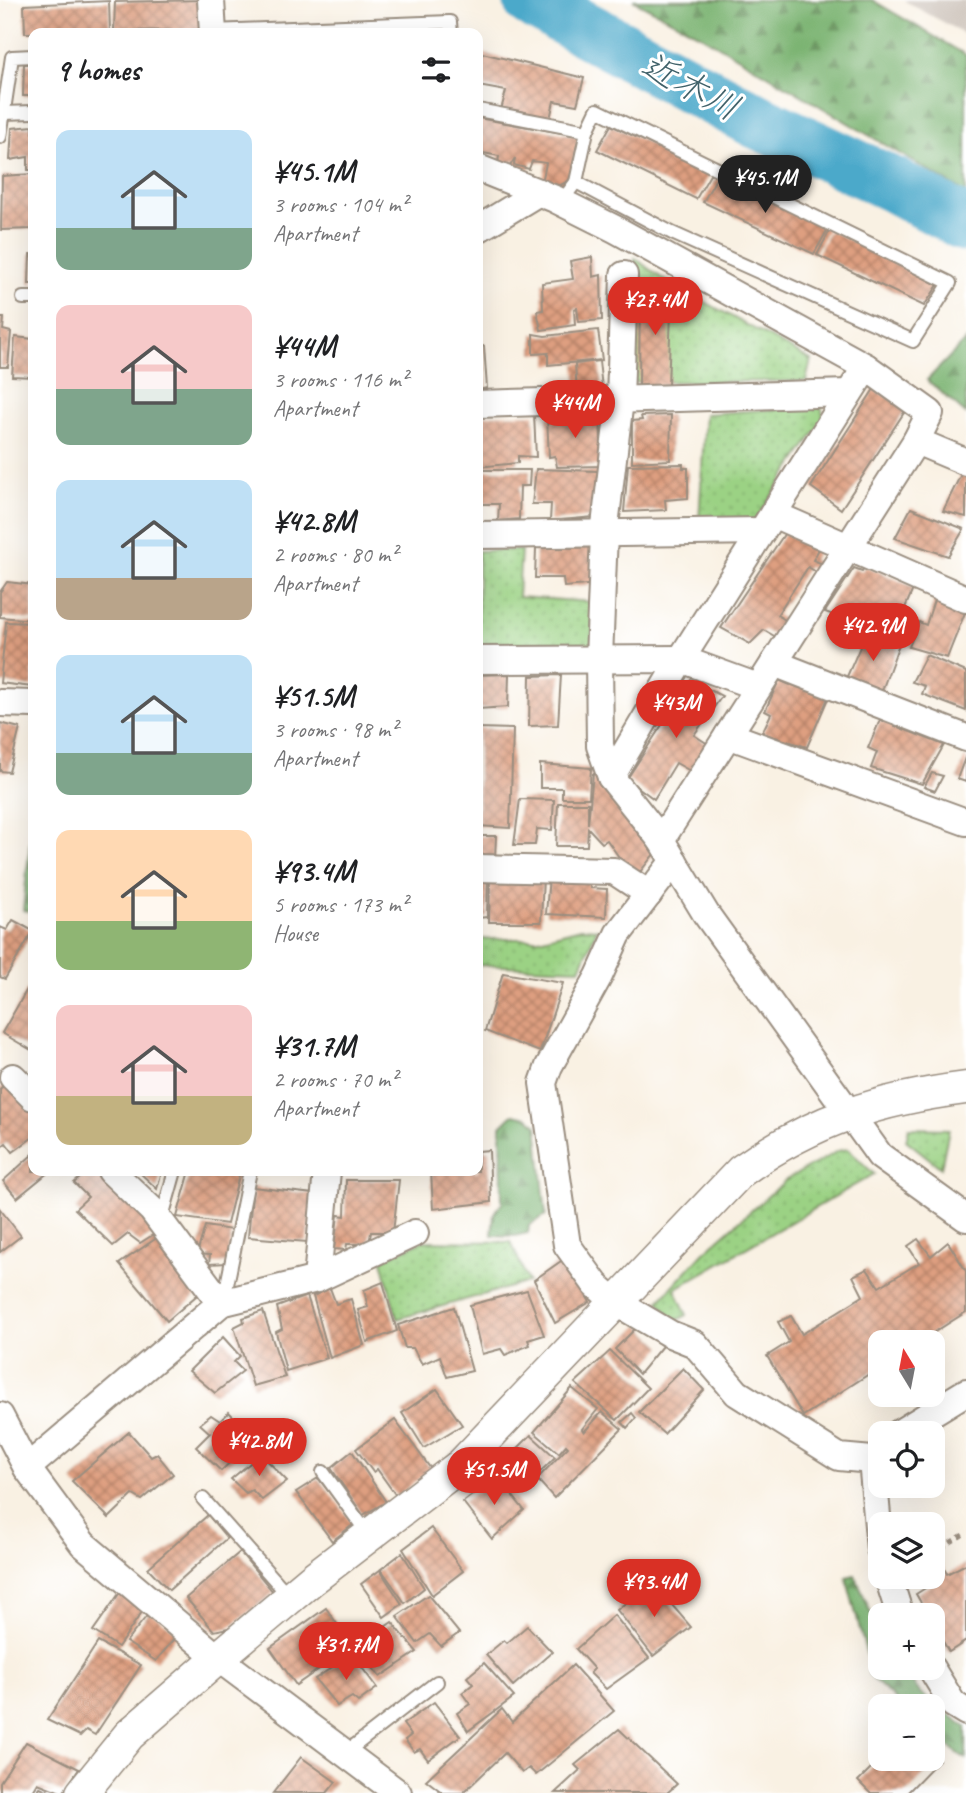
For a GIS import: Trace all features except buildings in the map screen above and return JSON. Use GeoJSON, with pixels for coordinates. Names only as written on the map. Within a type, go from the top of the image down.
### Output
{"type":"FeatureCollection","features":[{"type":"Feature","properties":{"kind":"street"},"geometry":{"type":"LineString","coordinates":[[211,0],[213,28]]}},
{"type":"Feature","properties":{"kind":"street"},"geometry":{"type":"LineString","coordinates":[[483,169],[559,192],[866,367],[930,413],[916,441],[728,735],[668,850],[649,894],[618,934],[599,976],[549,1066],[543,1083],[567,1245],[596,1285],[614,1301],[670,1334],[695,1344],[737,1393],[839,1457],[868,1455]]}},
{"type":"Feature","properties":{"kind":"street"},"geometry":{"type":"LineString","coordinates":[[483,227],[559,192]]}},
{"type":"Feature","properties":{"kind":"street"},"geometry":{"type":"LineString","coordinates":[[624,275],[620,400],[604,534],[599,657],[600,746],[611,777],[668,850],[706,914],[846,1113],[880,1156],[966,1218]]}},
{"type":"Feature","properties":{"kind":"street"},"geometry":{"type":"LineString","coordinates":[[611,777],[681,659],[866,367]]}},
{"type":"Feature","properties":{"kind":"street"},"geometry":{"type":"LineString","coordinates":[[483,404],[849,393]]}},
{"type":"Feature","properties":{"kind":"street"},"geometry":{"type":"LineString","coordinates":[[916,441],[966,462]]}},
{"type":"Feature","properties":{"kind":"street"},"geometry":{"type":"LineString","coordinates":[[483,535],[604,534],[767,523],[846,549],[966,599]]}},
{"type":"Feature","properties":{"kind":"street"},"geometry":{"type":"LineString","coordinates":[[483,660],[599,657],[681,659],[758,687]]}},
{"type":"Feature","properties":{"kind":"street"},"geometry":{"type":"LineString","coordinates":[[774,663],[966,738]]}},
{"type":"Feature","properties":{"kind":"street"},"geometry":{"type":"LineString","coordinates":[[0,703],[28,704]]}},
{"type":"Feature","properties":{"kind":"street"},"geometry":{"type":"LineString","coordinates":[[728,735],[966,822]]}},
{"type":"Feature","properties":{"kind":"street"},"geometry":{"type":"LineString","coordinates":[[483,868],[614,871],[649,894]]}},
{"type":"Feature","properties":{"kind":"street"},"geometry":{"type":"LineString","coordinates":[[13,1077],[28,1092]]}},
{"type":"Feature","properties":{"kind":"street"},"geometry":{"type":"LineString","coordinates":[[82,1793],[129,1735],[291,1597],[461,1465],[614,1301],[741,1171],[776,1146],[846,1113],[884,1102],[966,1088]]}},
{"type":"Feature","properties":{"kind":"street"},"geometry":{"type":"LineString","coordinates":[[116,1176],[161,1223],[218,1299]]}},
{"type":"Feature","properties":{"kind":"street"},"geometry":{"type":"LineString","coordinates":[[317,1279],[327,1176]]}},
{"type":"Feature","properties":{"kind":"street"},"geometry":{"type":"LineString","coordinates":[[27,1468],[218,1299],[317,1279],[415,1233]]}},
{"type":"Feature","properties":{"kind":"street"},"geometry":{"type":"LineString","coordinates":[[919,1421],[966,1392]]}},
{"type":"Feature","properties":{"kind":"street"},"geometry":{"type":"LineString","coordinates":[[0,1416],[27,1468],[83,1544],[218,1658],[398,1793]]}},
{"type":"Feature","properties":{"kind":"street"},"geometry":{"type":"LineString","coordinates":[[938,1680],[953,1704],[966,1712]]}},
{"type":"Feature","properties":{"kind":"lane"},"geometry":{"type":"LineString","coordinates":[[308,28],[450,22],[451,28]]}},
{"type":"Feature","properties":{"kind":"lane"},"geometry":{"type":"LineString","coordinates":[[0,137],[12,57],[28,56]]}},
{"type":"Feature","properties":{"kind":"lane"},"geometry":{"type":"LineString","coordinates":[[597,110],[950,283],[913,341],[672,233],[559,192],[587,131],[597,110]]}},
{"type":"Feature","properties":{"kind":"lane"},"geometry":{"type":"LineString","coordinates":[[483,111],[587,131]]}},
{"type":"Feature","properties":{"kind":"lane"},"geometry":{"type":"LineString","coordinates":[[4,113],[28,112]]}},
{"type":"Feature","properties":{"kind":"lane"},"geometry":{"type":"LineString","coordinates":[[161,1223],[174,1176]]}},
{"type":"Feature","properties":{"kind":"lane"},"geometry":{"type":"LineString","coordinates":[[218,1299],[227,1285],[249,1176]]}},
{"type":"Feature","properties":{"kind":"lane"},"geometry":{"type":"LineString","coordinates":[[323,1472],[369,1535]]}},
{"type":"Feature","properties":{"kind":"lane"},"geometry":{"type":"LineString","coordinates":[[203,1499],[291,1597]]}},
{"type":"Feature","properties":{"kind":"lane"},"geometry":{"type":"LineString","coordinates":[[345,1753],[437,1682]]}},
{"type":"Feature","properties":{"kind":"path"},"geometry":{"type":"LineString","coordinates":[[945,1546],[966,1533]]}},
{"type":"Feature","properties":{"kind":"shaded area"},"geometry":{"type":"Polygon","coordinates":[[[903,0],[966,0],[966,35],[903,0]]]}},
{"type":"Feature","properties":{"kind":"green space"},"geometry":{"type":"Polygon","coordinates":[[[633,0],[872,0],[966,55],[966,193],[702,36],[633,0]]]}},
{"type":"Feature","properties":{"kind":"green space"},"geometry":{"type":"Polygon","coordinates":[[[635,258],[663,279],[811,360],[806,381],[633,382],[635,258]]]}},
{"type":"Feature","properties":{"kind":"green space"},"geometry":{"type":"Polygon","coordinates":[[[966,340],[966,414],[927,380],[966,340]]]}},
{"type":"Feature","properties":{"kind":"green space"},"geometry":{"type":"Polygon","coordinates":[[[821,406],[824,419],[754,522],[699,522],[705,414],[821,406]]]}},
{"type":"Feature","properties":{"kind":"green space"},"geometry":{"type":"Polygon","coordinates":[[[521,550],[518,597],[593,602],[592,651],[483,653],[483,551],[521,550]]]}},
{"type":"Feature","properties":{"kind":"green space"},"geometry":{"type":"Polygon","coordinates":[[[28,862],[28,912],[23,910],[28,862]]]}},
{"type":"Feature","properties":{"kind":"green space"},"geometry":{"type":"Polygon","coordinates":[[[581,928],[597,929],[580,969],[483,965],[483,939],[539,939],[581,928]]]}},
{"type":"Feature","properties":{"kind":"green space"},"geometry":{"type":"Polygon","coordinates":[[[513,1114],[528,1117],[537,1125],[546,1215],[529,1225],[528,1233],[515,1236],[492,1235],[494,1214],[502,1203],[501,1126],[513,1114]]]}},
{"type":"Feature","properties":{"kind":"green space"},"geometry":{"type":"Polygon","coordinates":[[[909,1128],[949,1129],[941,1168],[906,1140],[909,1128]]]}},
{"type":"Feature","properties":{"kind":"green space"},"geometry":{"type":"Polygon","coordinates":[[[848,1149],[874,1174],[675,1289],[687,1315],[674,1322],[659,1301],[704,1252],[786,1180],[838,1151],[848,1149]]]}},
{"type":"Feature","properties":{"kind":"green space"},"geometry":{"type":"Polygon","coordinates":[[[422,1241],[511,1242],[528,1282],[397,1319],[382,1260],[422,1241]]]}},
{"type":"Feature","properties":{"kind":"green space"},"geometry":{"type":"Polygon","coordinates":[[[855,1575],[868,1606],[868,1659],[846,1577],[855,1575]]]}},
{"type":"Feature","properties":{"kind":"green space"},"geometry":{"type":"Polygon","coordinates":[[[874,1680],[911,1680],[921,1694],[889,1694],[874,1680]]]}},
{"type":"Feature","properties":{"kind":"green space"},"geometry":{"type":"Polygon","coordinates":[[[945,1711],[966,1727],[966,1759],[945,1744],[945,1711]]]}},
{"type":"Feature","properties":{"kind":"waterway","name":"近木川"},"geometry":{"type":"LineString","coordinates":[[531,0],[759,122],[894,185],[966,224]]}}]}
